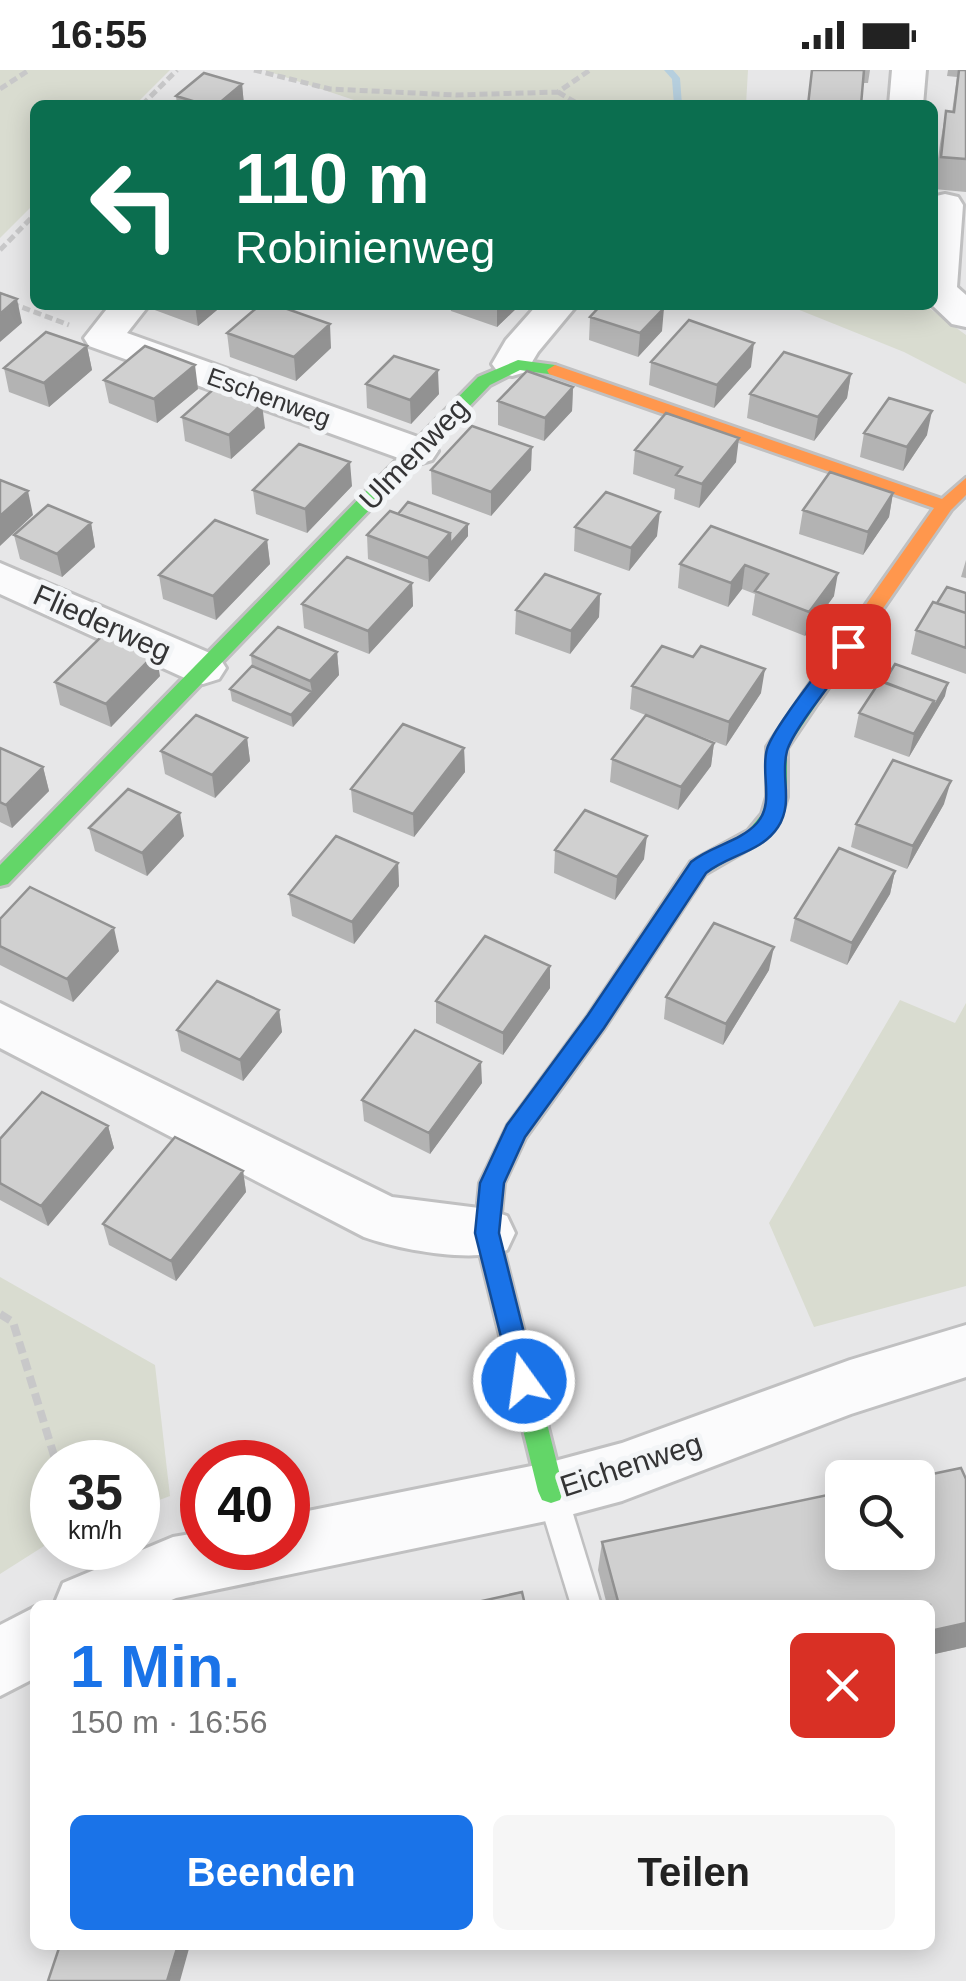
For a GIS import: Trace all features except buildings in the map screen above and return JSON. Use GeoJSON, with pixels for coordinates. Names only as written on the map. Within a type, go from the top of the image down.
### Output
{"type":"FeatureCollection","features":[{"type":"Feature","properties":{"kind":"street"},"geometry":{"type":"LineString","coordinates":[[906,100],[909,70]]}},
{"type":"Feature","properties":{"kind":"street"},"geometry":{"type":"LineString","coordinates":[[948,206],[938,290],[966,316]]}},
{"type":"Feature","properties":{"kind":"street"},"geometry":{"type":"LineString","coordinates":[[103,338],[126,310]]}},
{"type":"Feature","properties":{"kind":"street"},"geometry":{"type":"LineString","coordinates":[[554,310],[520,348],[512,364],[536,364],[556,370],[946,506]]}},
{"type":"Feature","properties":{"kind":"street","name":"Eschenweg"},"geometry":{"type":"LineString","coordinates":[[103,338],[418,451]]}},
{"type":"Feature","properties":{"kind":"street","name":"Ulmenweg"},"geometry":{"type":"LineString","coordinates":[[0,878],[484,381],[512,364]]}},
{"type":"Feature","properties":{"kind":"street"},"geometry":{"type":"LineString","coordinates":[[551,1491],[487,1233],[492,1183],[516,1132],[596,1022],[698,868],[712,856],[755,838],[770,823],[778,788],[778,747],[946,506],[966,484]]}},
{"type":"Feature","properties":{"kind":"street","name":"Fliederweg"},"geometry":{"type":"LineString","coordinates":[[0,577],[203,668]]}},
{"type":"Feature","properties":{"kind":"street"},"geometry":{"type":"LineString","coordinates":[[0,1024],[384,1220],[487,1233]]}},
{"type":"Feature","properties":{"kind":"street","name":"Eichenweg"},"geometry":{"type":"LineString","coordinates":[[310,1540],[551,1491],[622,1472],[850,1387],[966,1351]]}},
{"type":"Feature","properties":{"kind":"street"},"geometry":{"type":"LineString","coordinates":[[98,1600],[180,1567]]}},
{"type":"Feature","properties":{"kind":"street"},"geometry":{"type":"LineString","coordinates":[[0,1664],[30,1643]]}},
{"type":"Feature","properties":{"kind":"lane"},"geometry":{"type":"LineString","coordinates":[[551,1491],[584,1600]]}},
{"type":"Feature","properties":{"kind":"path"},"geometry":{"type":"LineString","coordinates":[[0,89],[28,70]]}},
{"type":"Feature","properties":{"kind":"path"},"geometry":{"type":"LineString","coordinates":[[147,100],[177,70]]}},
{"type":"Feature","properties":{"kind":"path"},"geometry":{"type":"LineString","coordinates":[[254,70],[330,89],[390,95],[558,92],[572,100]]}},
{"type":"Feature","properties":{"kind":"path"},"geometry":{"type":"LineString","coordinates":[[558,92],[590,70]]}},
{"type":"Feature","properties":{"kind":"path"},"geometry":{"type":"LineString","coordinates":[[0,250],[30,219]]}},
{"type":"Feature","properties":{"kind":"path"},"geometry":{"type":"LineString","coordinates":[[0,299],[103,338]]}},
{"type":"Feature","properties":{"kind":"path"},"geometry":{"type":"LineString","coordinates":[[0,1314],[13,1322],[49,1440]]}},
{"type":"Feature","properties":{"kind":"shaded area"},"geometry":{"type":"Polygon","coordinates":[[[0,70],[170,70],[140,100],[30,100],[30,208],[0,238],[0,70]]]}},
{"type":"Feature","properties":{"kind":"shaded area"},"geometry":{"type":"Polygon","coordinates":[[[264,70],[748,70],[746,100],[354,100],[264,70]]]}},
{"type":"Feature","properties":{"kind":"shaded area"},"geometry":{"type":"Polygon","coordinates":[[[799,310],[932,310],[966,335],[966,384],[904,352],[799,310]]]}},
{"type":"Feature","properties":{"kind":"shaded area"},"geometry":{"type":"Polygon","coordinates":[[[900,1000],[955,1023],[966,1003],[966,1286],[814,1327],[769,1223],[900,1000]]]}},
{"type":"Feature","properties":{"kind":"shaded area"},"geometry":{"type":"Polygon","coordinates":[[[0,1277],[155,1365],[170,1496],[160,1500],[160,1440],[30,1440],[30,1555],[0,1574],[0,1277]]]}},
{"type":"Feature","properties":{"kind":"waterway"},"geometry":{"type":"LineString","coordinates":[[668,70],[676,78],[678,100]]}},
{"type":"Feature","properties":{"kind":"traffic: fast"},"geometry":{"type":"LineString","coordinates":[[0,878],[484,381],[518,365],[555,370]]}},
{"type":"Feature","properties":{"kind":"traffic: fast"},"geometry":{"type":"LineString","coordinates":[[551,1491],[487,1233],[492,1183],[516,1132],[596,1022],[698,868],[755,836],[772,817],[777,797],[777,747],[812,696]]}},
{"type":"Feature","properties":{"kind":"traffic: slow"},"geometry":{"type":"LineString","coordinates":[[555,370],[945,506]]}},
{"type":"Feature","properties":{"kind":"traffic: slow"},"geometry":{"type":"LineString","coordinates":[[812,696],[945,506],[966,484]]}},
{"type":"Feature","properties":{"kind":"route"},"geometry":{"type":"LineString","coordinates":[[524,1381],[487,1233],[492,1183],[516,1132],[596,1022],[698,868],[712,856],[755,838],[770,823],[778,788],[778,747],[848,646]]}}]}
